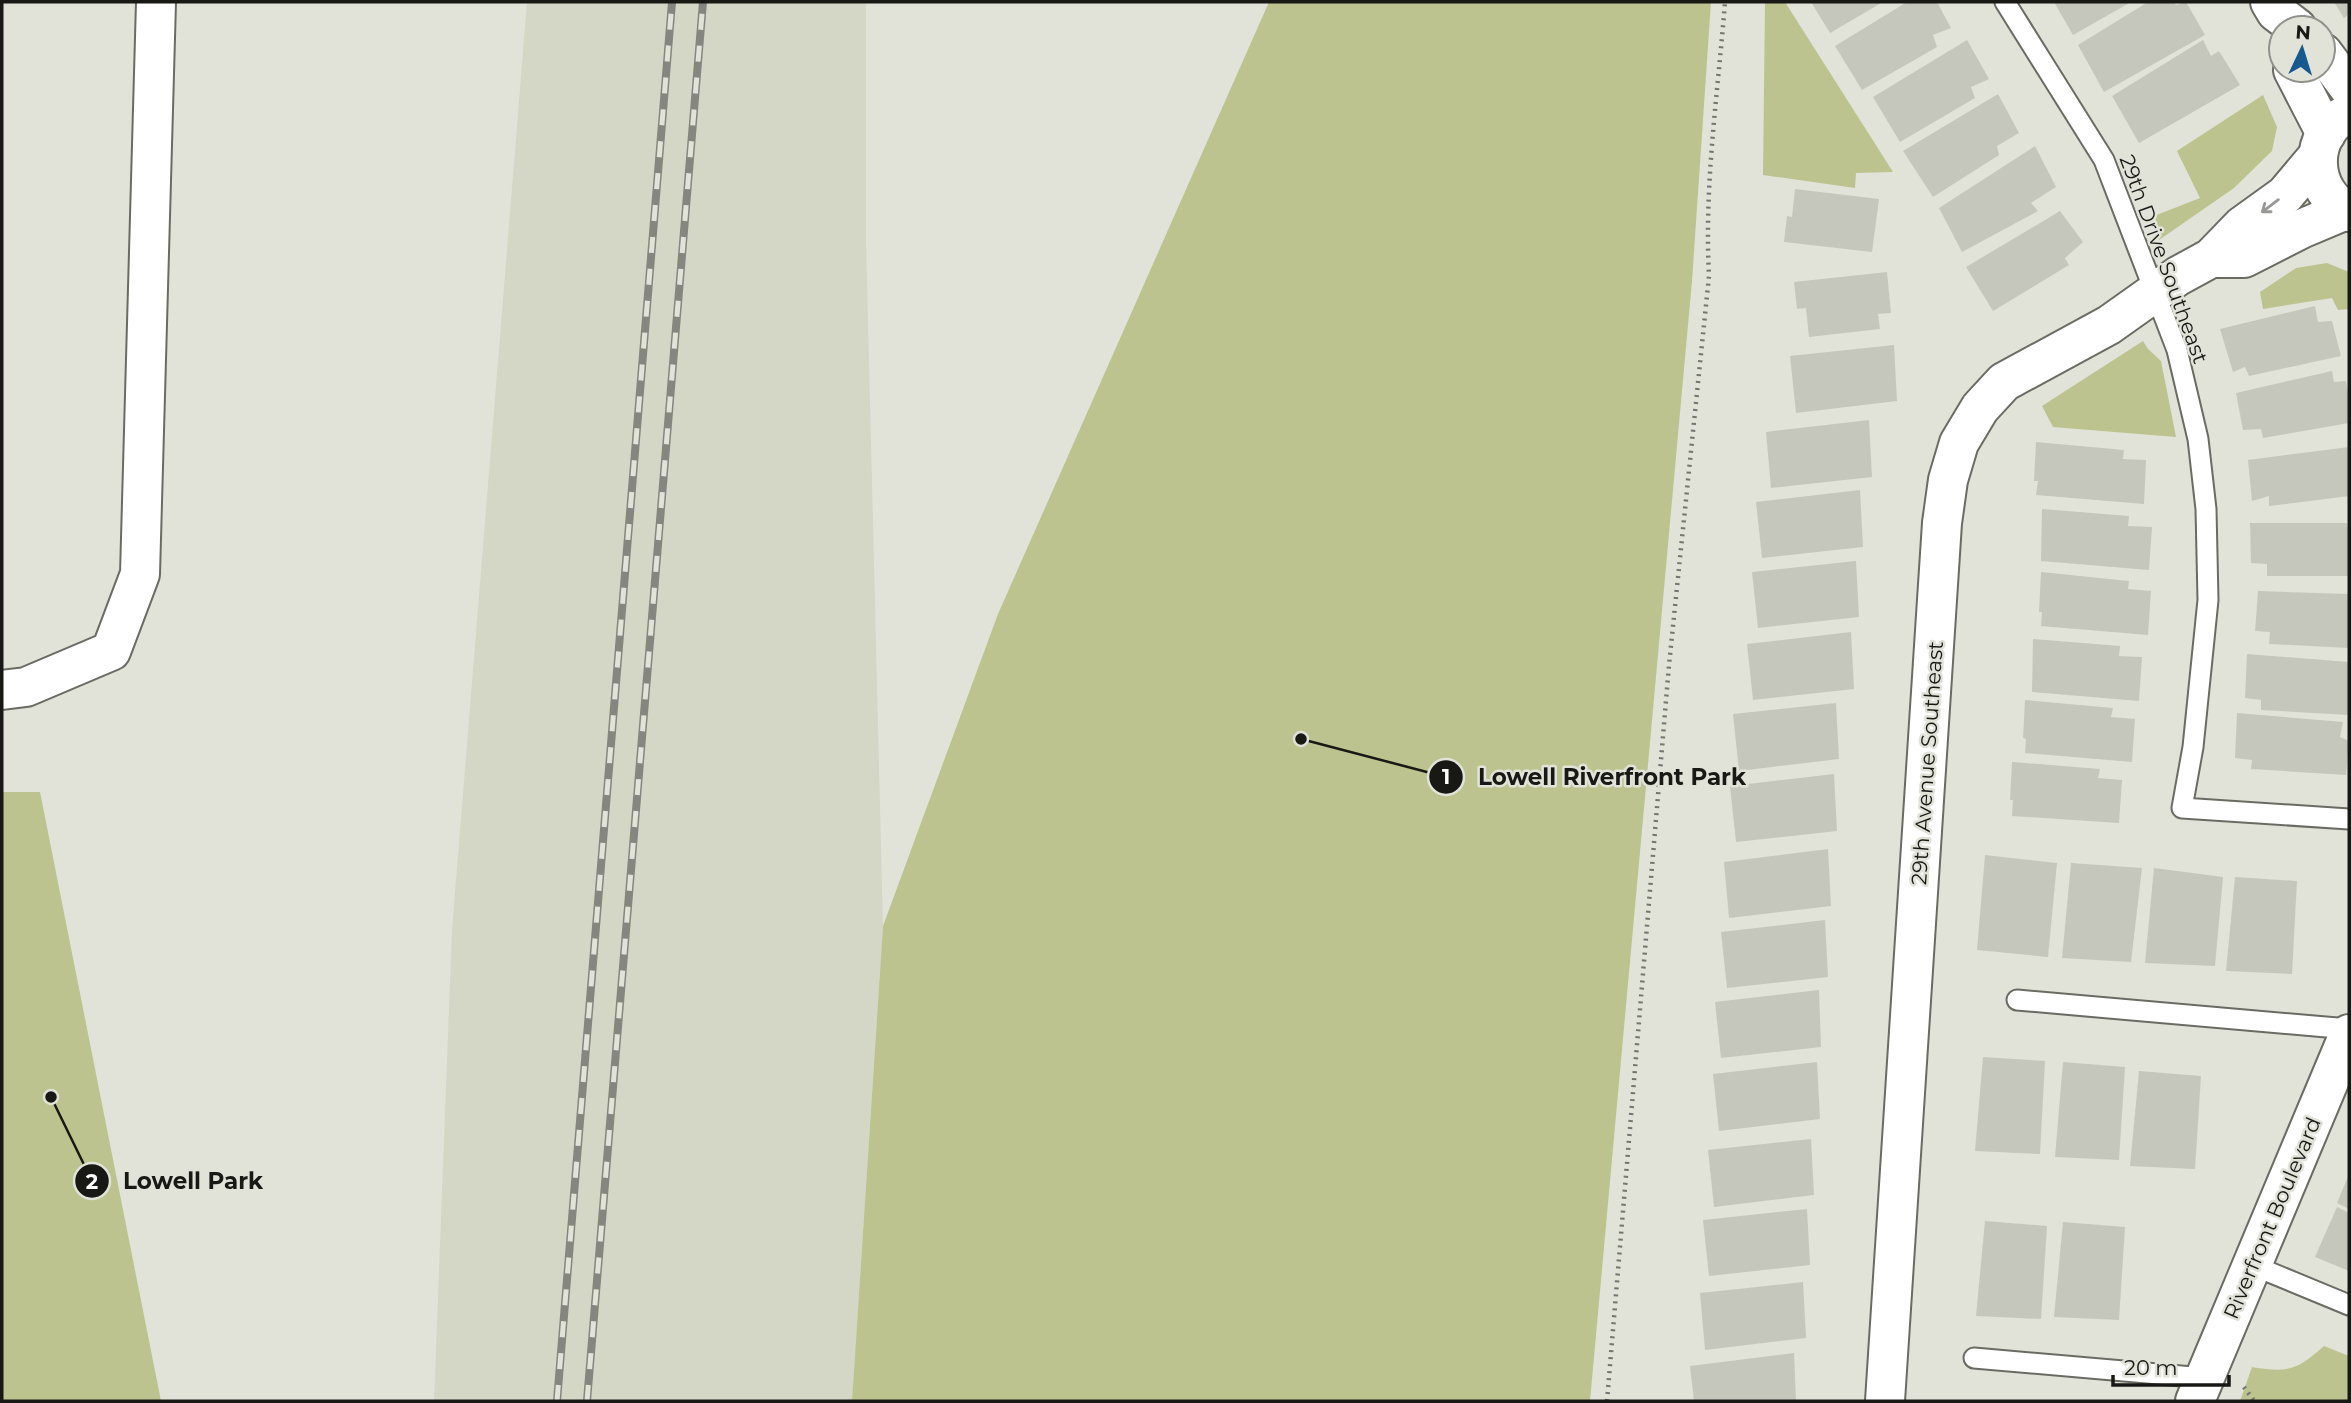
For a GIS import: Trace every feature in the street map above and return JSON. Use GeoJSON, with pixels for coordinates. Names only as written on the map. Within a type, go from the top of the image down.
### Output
{"type":"FeatureCollection","features":[{"type":"Feature","properties":{"kind":"street"},"geometry":{"type":"LineString","coordinates":[[2,690],[26,687],[111,651],[140,574],[156,2]]}},
{"type":"Feature","properties":{"kind":"street"},"geometry":{"type":"LineString","coordinates":[[2337,72],[2349,88]]}},
{"type":"Feature","properties":{"kind":"street"},"geometry":{"type":"LineString","coordinates":[[2301,84],[2331,135],[2318,173],[2324,189],[2333,201],[2347,211]]}},
{"type":"Feature","properties":{"kind":"street","name":"29th Avenue Southeast"},"geometry":{"type":"LineString","coordinates":[[1885,1401],[1942,523],[1948,480],[1959,443],[1980,408],[2004,382],[2109,325],[2178,276],[2211,258],[2242,226],[2285,195],[2331,135]]}},
{"type":"Feature","properties":{"kind":"street","name":"29th Avenue Southeast"},"geometry":{"type":"LineString","coordinates":[[2211,258],[2244,258],[2301,229],[2347,211]]}},
{"type":"Feature","properties":{"kind":"street","name":"Riverfront Boulevard"},"geometry":{"type":"LineString","coordinates":[[2199,1389],[2349,1034]]}},
{"type":"Feature","properties":{"kind":"lane","name":"29th Drive Southeast"},"geometry":{"type":"LineString","coordinates":[[2005,2],[2104,160],[2180,363],[2198,439],[2206,509],[2208,600],[2193,747],[2182,808],[2349,819]]}},
{"type":"Feature","properties":{"kind":"lane"},"geometry":{"type":"LineString","coordinates":[[2017,1000],[2349,1029]]}},
{"type":"Feature","properties":{"kind":"lane"},"geometry":{"type":"LineString","coordinates":[[2252,1265],[2349,1305]]}},
{"type":"Feature","properties":{"kind":"lane"},"geometry":{"type":"LineString","coordinates":[[1974,1358],[2199,1389]]}},
{"type":"Feature","properties":{"kind":"path"},"geometry":{"type":"LineString","coordinates":[[1607,1401],[1669,665],[1709,276],[1706,230],[1725,2]]}},
{"type":"Feature","properties":{"kind":"path"},"geometry":{"type":"LineString","coordinates":[[2244,1387],[2254,1401]]}},
{"type":"Feature","properties":{"kind":"shaded area"},"geometry":{"type":"Polygon","coordinates":[[[527,2],[866,2],[866,240],[883,926],[852,1401],[434,1401],[452,930],[527,2]]]}},
{"type":"Feature","properties":{"kind":"green space"},"geometry":{"type":"Polygon","coordinates":[[[1269,2],[1711,2],[1692,281],[1590,1401],[852,1401],[883,926],[998,614],[1269,2]]]}},
{"type":"Feature","properties":{"kind":"green space"},"geometry":{"type":"Polygon","coordinates":[[[1765,2],[1785,2],[1893,172],[1856,173],[1855,188],[1763,175],[1765,2]]]}},
{"type":"Feature","properties":{"kind":"green space"},"geometry":{"type":"Polygon","coordinates":[[[2263,95],[2277,127],[2272,151],[2234,188],[2159,240],[2154,216],[2200,198],[2177,151],[2263,95]]]}},
{"type":"Feature","properties":{"kind":"green space"},"geometry":{"type":"Polygon","coordinates":[[[2327,263],[2349,272],[2349,309],[2338,310],[2332,298],[2263,309],[2260,292],[2296,268],[2327,263]]]}},
{"type":"Feature","properties":{"kind":"green space"},"geometry":{"type":"Polygon","coordinates":[[[2143,341],[2161,361],[2176,437],[2053,427],[2042,406],[2143,341]]]}},
{"type":"Feature","properties":{"kind":"green space"},"geometry":{"type":"Polygon","coordinates":[[[2,792],[40,792],[161,1401],[2,1401],[2,792]]]}},
{"type":"Feature","properties":{"kind":"green space"},"geometry":{"type":"Polygon","coordinates":[[[2324,1346],[2349,1356],[2349,1401],[2240,1401],[2252,1367],[2275,1370],[2292,1368],[2324,1346]]]}},
{"type":"Feature","properties":{"kind":"building"},"geometry":{"type":"Polygon","coordinates":[[[1811,2],[1883,2],[1830,33],[1811,2]]]}},
{"type":"Feature","properties":{"kind":"building"},"geometry":{"type":"Polygon","coordinates":[[[1907,2],[1937,2],[1951,28],[1933,35],[1937,47],[1862,90],[1835,46],[1907,2]]]}},
{"type":"Feature","properties":{"kind":"building"},"geometry":{"type":"Polygon","coordinates":[[[2054,2],[2131,2],[2073,35],[2054,2]]]}},
{"type":"Feature","properties":{"kind":"building"},"geometry":{"type":"Polygon","coordinates":[[[2148,2],[2174,2],[2176,5],[2186,2],[2205,35],[2104,92],[2078,45],[2148,2]]]}},
{"type":"Feature","properties":{"kind":"building"},"geometry":{"type":"Polygon","coordinates":[[[2334,2],[2349,2],[2349,14],[2344,18],[2334,2]]]}},
{"type":"Feature","properties":{"kind":"building"},"geometry":{"type":"Polygon","coordinates":[[[1967,40],[1989,79],[1971,87],[1975,98],[1900,142],[1873,97],[1967,40]]]}},
{"type":"Feature","properties":{"kind":"building"},"geometry":{"type":"Polygon","coordinates":[[[2203,40],[2211,56],[2219,51],[2240,85],[2139,143],[2112,96],[2203,40]]]}},
{"type":"Feature","properties":{"kind":"building"},"geometry":{"type":"Polygon","coordinates":[[[1998,94],[2019,133],[1997,146],[1999,155],[1933,197],[1903,151],[1998,94]]]}},
{"type":"Feature","properties":{"kind":"building"},"geometry":{"type":"Polygon","coordinates":[[[2035,146],[2056,187],[2031,203],[2038,211],[1962,252],[1939,208],[2035,146]]]}},
{"type":"Feature","properties":{"kind":"building"},"geometry":{"type":"Polygon","coordinates":[[[1795,189],[1879,199],[1872,252],[1784,242],[1787,216],[1792,217],[1795,189]]]}},
{"type":"Feature","properties":{"kind":"building"},"geometry":{"type":"Polygon","coordinates":[[[2060,211],[2083,242],[2065,258],[2069,265],[1993,311],[1966,267],[2060,211]]]}},
{"type":"Feature","properties":{"kind":"building"},"geometry":{"type":"Polygon","coordinates":[[[1887,272],[1891,313],[1878,314],[1880,329],[1809,337],[1806,308],[1797,309],[1794,282],[1887,272]]]}},
{"type":"Feature","properties":{"kind":"building"},"geometry":{"type":"Polygon","coordinates":[[[2315,306],[2318,322],[2332,321],[2341,356],[2249,376],[2245,367],[2233,372],[2220,329],[2315,306]]]}},
{"type":"Feature","properties":{"kind":"building"},"geometry":{"type":"Polygon","coordinates":[[[1894,345],[1897,401],[1796,413],[1790,356],[1894,345]]]}},
{"type":"Feature","properties":{"kind":"building"},"geometry":{"type":"Polygon","coordinates":[[[2332,371],[2334,382],[2346,381],[2349,423],[2263,438],[2261,429],[2243,430],[2236,393],[2332,371]]]}},
{"type":"Feature","properties":{"kind":"building"},"geometry":{"type":"Polygon","coordinates":[[[1869,420],[1872,477],[1771,488],[1766,432],[1869,420]]]}},
{"type":"Feature","properties":{"kind":"building"},"geometry":{"type":"Polygon","coordinates":[[[2036,442],[2124,450],[2123,459],[2146,460],[2144,504],[2036,495],[2036,442]]]}},
{"type":"Feature","properties":{"kind":"building"},"geometry":{"type":"Polygon","coordinates":[[[2349,447],[2349,496],[2269,506],[2269,496],[2252,501],[2248,460],[2349,447]]]}},
{"type":"Feature","properties":{"kind":"building"},"geometry":{"type":"Polygon","coordinates":[[[1860,490],[1863,547],[1762,558],[1756,502],[1860,490]]]}},
{"type":"Feature","properties":{"kind":"building"},"geometry":{"type":"Polygon","coordinates":[[[2042,509],[2129,516],[2128,526],[2152,527],[2149,570],[2041,561],[2042,509]]]}},
{"type":"Feature","properties":{"kind":"building"},"geometry":{"type":"Polygon","coordinates":[[[2250,523],[2347,523],[2349,576],[2267,576],[2267,564],[2251,563],[2250,523]]]}},
{"type":"Feature","properties":{"kind":"building"},"geometry":{"type":"Polygon","coordinates":[[[1856,561],[1859,617],[1758,628],[1752,572],[1856,561]]]}},
{"type":"Feature","properties":{"kind":"building"},"geometry":{"type":"Polygon","coordinates":[[[2041,572],[2129,581],[2128,589],[2151,591],[2148,635],[2041,626],[2041,572]]]}},
{"type":"Feature","properties":{"kind":"building"},"geometry":{"type":"Polygon","coordinates":[[[2258,591],[2349,594],[2349,648],[2269,644],[2270,632],[2255,631],[2258,591]]]}},
{"type":"Feature","properties":{"kind":"building"},"geometry":{"type":"Polygon","coordinates":[[[1851,632],[1854,689],[1753,700],[1747,644],[1851,632]]]}},
{"type":"Feature","properties":{"kind":"building"},"geometry":{"type":"Polygon","coordinates":[[[2033,639],[2120,646],[2119,656],[2142,657],[2139,701],[2032,692],[2033,639]]]}},
{"type":"Feature","properties":{"kind":"building"},"geometry":{"type":"Polygon","coordinates":[[[2247,654],[2349,662],[2349,715],[2261,710],[2261,700],[2245,698],[2247,654]]]}},
{"type":"Feature","properties":{"kind":"building"},"geometry":{"type":"Polygon","coordinates":[[[2025,700],[2113,708],[2111,717],[2135,719],[2132,762],[2025,753],[2025,700]]]}},
{"type":"Feature","properties":{"kind":"building"},"geometry":{"type":"Polygon","coordinates":[[[1836,703],[1839,759],[1739,771],[1733,714],[1836,703]]]}},
{"type":"Feature","properties":{"kind":"building"},"geometry":{"type":"Polygon","coordinates":[[[2237,713],[2343,722],[2340,737],[2349,741],[2346,775],[2251,769],[2252,760],[2235,758],[2237,713]]]}},
{"type":"Feature","properties":{"kind":"building"},"geometry":{"type":"Polygon","coordinates":[[[2012,762],[2100,769],[2098,778],[2122,780],[2119,823],[2012,816],[2012,762]]]}},
{"type":"Feature","properties":{"kind":"building"},"geometry":{"type":"Polygon","coordinates":[[[1834,774],[1837,831],[1736,842],[1730,786],[1834,774]]]}},
{"type":"Feature","properties":{"kind":"building"},"geometry":{"type":"Polygon","coordinates":[[[1828,849],[1831,906],[1729,918],[1724,862],[1828,849]]]}},
{"type":"Feature","properties":{"kind":"building"},"geometry":{"type":"Polygon","coordinates":[[[1985,855],[2057,863],[2048,957],[1977,950],[1985,855]]]}},
{"type":"Feature","properties":{"kind":"building"},"geometry":{"type":"Polygon","coordinates":[[[2071,863],[2142,868],[2131,962],[2062,958],[2071,863]]]}},
{"type":"Feature","properties":{"kind":"building"},"geometry":{"type":"Polygon","coordinates":[[[2154,868],[2223,877],[2215,966],[2145,963],[2154,868]]]}},
{"type":"Feature","properties":{"kind":"building"},"geometry":{"type":"Polygon","coordinates":[[[2235,877],[2297,881],[2292,974],[2226,971],[2235,877]]]}},
{"type":"Feature","properties":{"kind":"building"},"geometry":{"type":"Polygon","coordinates":[[[1825,920],[1828,977],[1727,988],[1721,932],[1825,920]]]}},
{"type":"Feature","properties":{"kind":"building"},"geometry":{"type":"Polygon","coordinates":[[[1819,990],[1821,1047],[1721,1058],[1715,1002],[1819,990]]]}},
{"type":"Feature","properties":{"kind":"building"},"geometry":{"type":"Polygon","coordinates":[[[1983,1057],[2045,1061],[2040,1154],[1975,1151],[1983,1057]]]}},
{"type":"Feature","properties":{"kind":"building"},"geometry":{"type":"Polygon","coordinates":[[[1817,1062],[1820,1119],[1719,1131],[1713,1074],[1817,1062]]]}},
{"type":"Feature","properties":{"kind":"building"},"geometry":{"type":"Polygon","coordinates":[[[2063,1062],[2125,1067],[2119,1160],[2055,1157],[2063,1062]]]}},
{"type":"Feature","properties":{"kind":"building"},"geometry":{"type":"Polygon","coordinates":[[[2139,1071],[2201,1076],[2195,1169],[2130,1166],[2139,1071]]]}},
{"type":"Feature","properties":{"kind":"building"},"geometry":{"type":"Polygon","coordinates":[[[1811,1139],[1814,1195],[1714,1207],[1708,1150],[1811,1139]]]}},
{"type":"Feature","properties":{"kind":"building"},"geometry":{"type":"Polygon","coordinates":[[[2349,1174],[2349,1209],[2337,1203],[2349,1174]]]}},
{"type":"Feature","properties":{"kind":"building"},"geometry":{"type":"Polygon","coordinates":[[[2337,1207],[2349,1213],[2349,1271],[2315,1257],[2337,1207]]]}},
{"type":"Feature","properties":{"kind":"building"},"geometry":{"type":"Polygon","coordinates":[[[1807,1209],[1810,1265],[1709,1276],[1703,1220],[1807,1209]]]}},
{"type":"Feature","properties":{"kind":"building"},"geometry":{"type":"Polygon","coordinates":[[[1985,1221],[2047,1226],[2041,1319],[1976,1316],[1985,1221]]]}},
{"type":"Feature","properties":{"kind":"building"},"geometry":{"type":"Polygon","coordinates":[[[2063,1222],[2125,1227],[2119,1320],[2054,1317],[2063,1222]]]}},
{"type":"Feature","properties":{"kind":"building"},"geometry":{"type":"Polygon","coordinates":[[[1803,1282],[1806,1338],[1705,1350],[1700,1293],[1803,1282]]]}},
{"type":"Feature","properties":{"kind":"building"},"geometry":{"type":"Polygon","coordinates":[[[1794,1353],[1796,1401],[1694,1401],[1690,1366],[1794,1353]]]}},
{"type":"Feature","properties":{"kind":"railway"},"geometry":{"type":"LineString","coordinates":[[557,1401],[672,2]]}},
{"type":"Feature","properties":{"kind":"railway"},"geometry":{"type":"LineString","coordinates":[[587,1401],[703,2]]}},
{"type":"Feature","properties":{"kind":"place","name":"Lowell Riverfront Park"},"geometry":{"type":"Point","coordinates":[1301,739]}},
{"type":"Feature","properties":{"kind":"place","name":"Lowell Park"},"geometry":{"type":"Point","coordinates":[51,1097]}}]}
